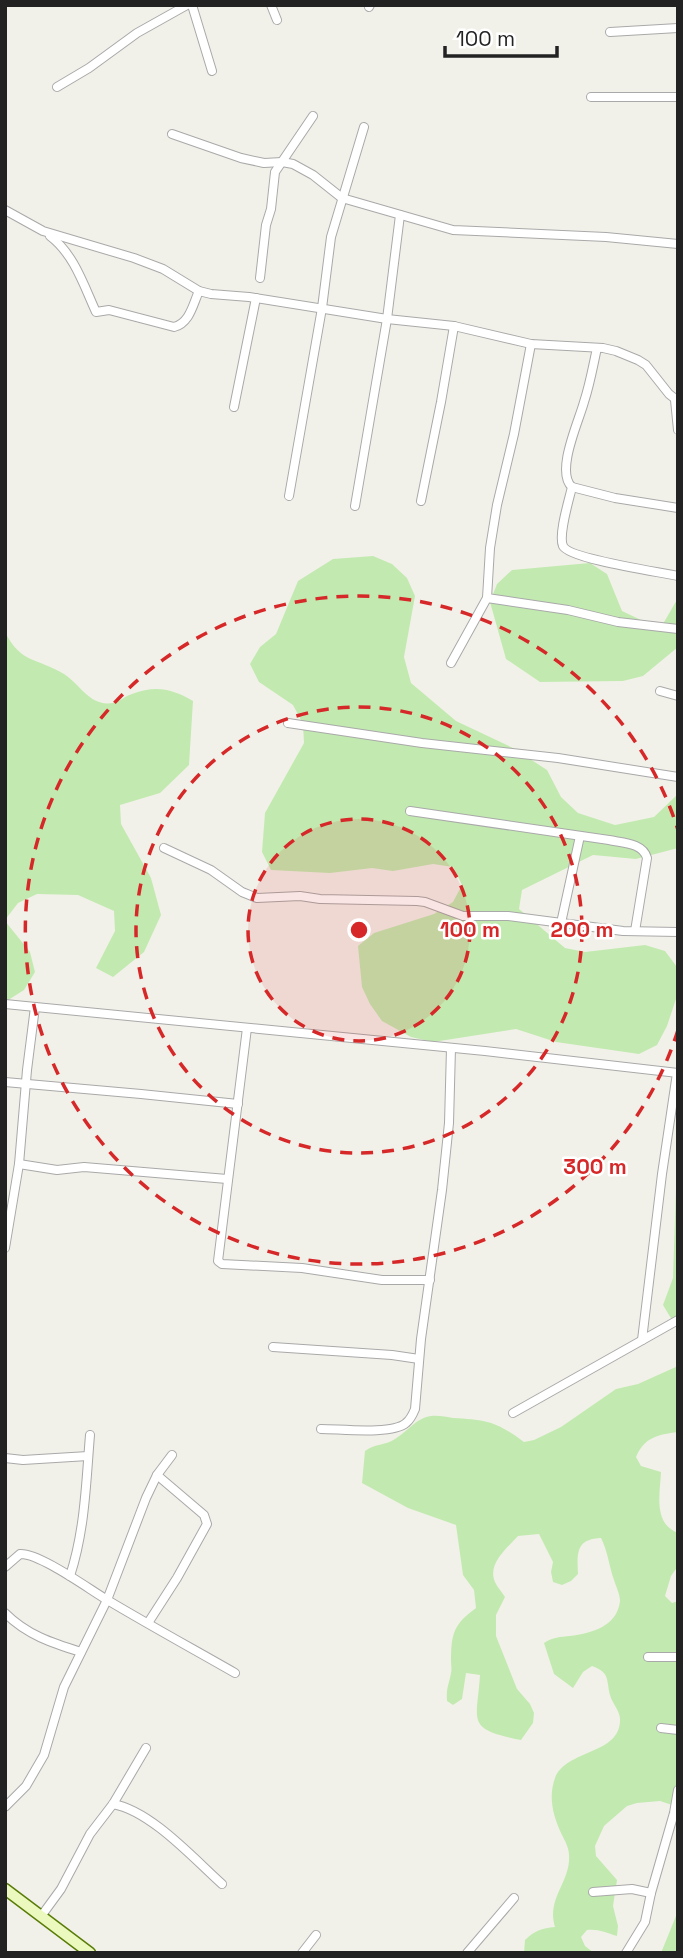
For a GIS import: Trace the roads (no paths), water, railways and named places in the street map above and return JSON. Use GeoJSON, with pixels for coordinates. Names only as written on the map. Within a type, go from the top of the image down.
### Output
{"type":"FeatureCollection","features":[{"type":"Feature","properties":{"kind":"main road"},"geometry":{"type":"LineString","coordinates":[[5,1889],[90,1953]]}},
{"type":"Feature","properties":{"kind":"street"},"geometry":{"type":"LineString","coordinates":[[57,87],[155,22],[190,5],[212,71]]}},
{"type":"Feature","properties":{"kind":"street"},"geometry":{"type":"LineString","coordinates":[[271,5],[278,20]]}},
{"type":"Feature","properties":{"kind":"street"},"geometry":{"type":"LineString","coordinates":[[610,32],[678,29]]}},
{"type":"Feature","properties":{"kind":"street"},"geometry":{"type":"LineString","coordinates":[[591,97],[678,97]]}},
{"type":"Feature","properties":{"kind":"street"},"geometry":{"type":"LineString","coordinates":[[260,278],[275,172],[313,116]]}},
{"type":"Feature","properties":{"kind":"street"},"geometry":{"type":"LineString","coordinates":[[289,496],[322,308],[328,253],[364,127]]}},
{"type":"Feature","properties":{"kind":"street"},"geometry":{"type":"LineString","coordinates":[[172,134],[241,158],[264,163],[293,164],[313,175],[342,198],[453,230],[556,234],[678,244]]}},
{"type":"Feature","properties":{"kind":"street"},"geometry":{"type":"LineString","coordinates":[[5,210],[61,244],[96,312],[109,310],[174,327],[187,320],[199,291]]}},
{"type":"Feature","properties":{"kind":"street"},"geometry":{"type":"LineString","coordinates":[[355,506],[387,318],[400,215]]}},
{"type":"Feature","properties":{"kind":"street"},"geometry":{"type":"LineString","coordinates":[[43,231],[134,258],[163,270],[199,291],[211,294],[454,326],[531,344],[616,351],[646,365],[677,401],[678,430]]}},
{"type":"Feature","properties":{"kind":"street"},"geometry":{"type":"LineString","coordinates":[[234,407],[256,298]]}},
{"type":"Feature","properties":{"kind":"street"},"geometry":{"type":"LineString","coordinates":[[421,501],[442,402],[454,326]]}},
{"type":"Feature","properties":{"kind":"street"},"geometry":{"type":"LineString","coordinates":[[451,663],[487,598],[495,515],[531,344]]}},
{"type":"Feature","properties":{"kind":"street"},"geometry":{"type":"LineString","coordinates":[[597,348],[568,459],[568,484],[615,498],[678,508]]}},
{"type":"Feature","properties":{"kind":"street"},"geometry":{"type":"LineString","coordinates":[[572,487],[561,536],[564,548],[586,558],[678,576]]}},
{"type":"Feature","properties":{"kind":"street"},"geometry":{"type":"LineString","coordinates":[[487,598],[568,610],[618,622],[678,629]]}},
{"type":"Feature","properties":{"kind":"street"},"geometry":{"type":"LineString","coordinates":[[660,691],[678,696]]}},
{"type":"Feature","properties":{"kind":"street"},"geometry":{"type":"LineString","coordinates":[[288,723],[422,743],[558,758],[678,777]]}},
{"type":"Feature","properties":{"kind":"street"},"geometry":{"type":"LineString","coordinates":[[410,811],[638,846],[647,855],[635,931]]}},
{"type":"Feature","properties":{"kind":"street"},"geometry":{"type":"LineString","coordinates":[[561,923],[580,836]]}},
{"type":"Feature","properties":{"kind":"street"},"geometry":{"type":"LineString","coordinates":[[164,848],[211,870],[242,892],[257,898],[300,896],[320,899],[417,901],[463,916],[508,916],[635,931],[678,932]]}},
{"type":"Feature","properties":{"kind":"street"},"geometry":{"type":"LineString","coordinates":[[5,1004],[677,1073],[642,1340]]}},
{"type":"Feature","properties":{"kind":"street"},"geometry":{"type":"LineString","coordinates":[[5,1248],[19,1164],[25,1084],[35,1007]]}},
{"type":"Feature","properties":{"kind":"street"},"geometry":{"type":"LineString","coordinates":[[247,1028],[217,1258],[219,1262],[302,1268],[382,1280],[430,1280]]}},
{"type":"Feature","properties":{"kind":"street"},"geometry":{"type":"LineString","coordinates":[[321,1429],[390,1430],[407,1423],[415,1409],[449,1124],[451,1048]]}},
{"type":"Feature","properties":{"kind":"street"},"geometry":{"type":"LineString","coordinates":[[5,1082],[238,1104]]}},
{"type":"Feature","properties":{"kind":"street"},"geometry":{"type":"LineString","coordinates":[[19,1164],[57,1170],[84,1167],[227,1179]]}},
{"type":"Feature","properties":{"kind":"street"},"geometry":{"type":"LineString","coordinates":[[513,1413],[678,1320]]}},
{"type":"Feature","properties":{"kind":"street"},"geometry":{"type":"LineString","coordinates":[[273,1347],[419,1359]]}},
{"type":"Feature","properties":{"kind":"street"},"geometry":{"type":"LineString","coordinates":[[70,1576],[83,1523],[90,1435]]}},
{"type":"Feature","properties":{"kind":"street"},"geometry":{"type":"LineString","coordinates":[[5,1807],[26,1786],[44,1755],[64,1687],[107,1600],[157,1475],[172,1455]]}},
{"type":"Feature","properties":{"kind":"street"},"geometry":{"type":"LineString","coordinates":[[5,1458],[23,1460],[88,1456]]}},
{"type":"Feature","properties":{"kind":"street"},"geometry":{"type":"LineString","coordinates":[[148,1623],[207,1524],[204,1515],[157,1475]]}},
{"type":"Feature","properties":{"kind":"street"},"geometry":{"type":"LineString","coordinates":[[5,1567],[16,1556],[24,1553],[70,1576],[235,1673]]}},
{"type":"Feature","properties":{"kind":"street"},"geometry":{"type":"LineString","coordinates":[[5,1613],[29,1633],[81,1653]]}},
{"type":"Feature","properties":{"kind":"street"},"geometry":{"type":"LineString","coordinates":[[648,1657],[678,1657]]}},
{"type":"Feature","properties":{"kind":"street"},"geometry":{"type":"LineString","coordinates":[[661,1728],[678,1730]]}},
{"type":"Feature","properties":{"kind":"street"},"geometry":{"type":"LineString","coordinates":[[42,1915],[61,1889],[90,1834],[113,1804],[146,1748]]}},
{"type":"Feature","properties":{"kind":"street"},"geometry":{"type":"LineString","coordinates":[[626,1953],[645,1922],[676,1814],[678,1790]]}},
{"type":"Feature","properties":{"kind":"street"},"geometry":{"type":"LineString","coordinates":[[113,1804],[131,1809],[149,1820],[222,1884]]}},
{"type":"Feature","properties":{"kind":"street"},"geometry":{"type":"LineString","coordinates":[[593,1892],[632,1889],[652,1892]]}},
{"type":"Feature","properties":{"kind":"street"},"geometry":{"type":"LineString","coordinates":[[467,1953],[514,1898]]}},
{"type":"Feature","properties":{"kind":"street"},"geometry":{"type":"LineString","coordinates":[[302,1953],[316,1935]]}}]}
